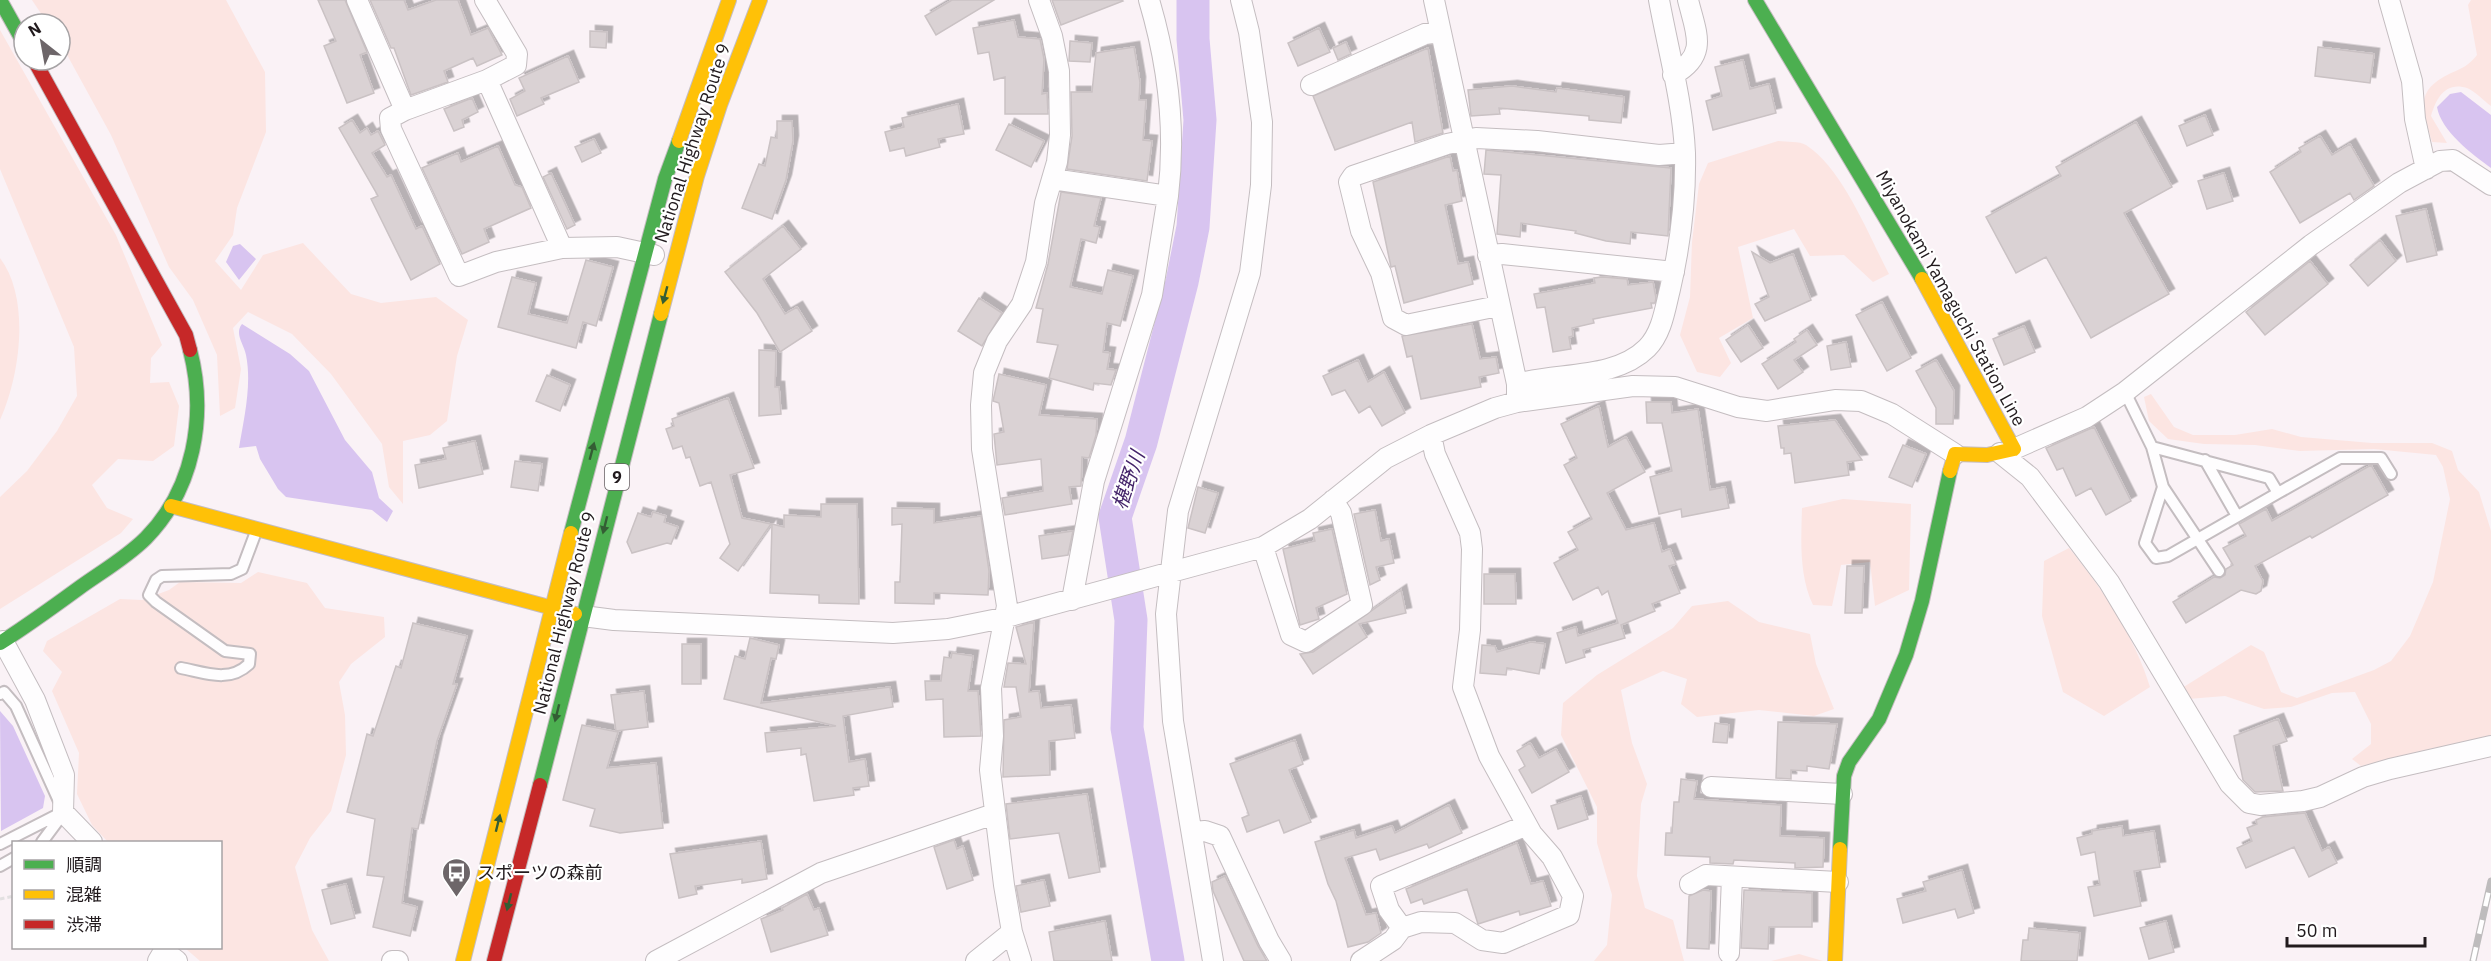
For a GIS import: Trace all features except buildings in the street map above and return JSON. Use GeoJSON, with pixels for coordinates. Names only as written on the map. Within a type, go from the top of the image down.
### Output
{"type":"FeatureCollection","features":[{"type":"Feature","properties":{"kind":"main road"},"geometry":{"type":"LineString","coordinates":[[0,0],[12,22]]}},
{"type":"Feature","properties":{"kind":"main road","name":"National Highway Route 9"},"geometry":{"type":"LineString","coordinates":[[463,961],[668,169],[729,0]]}},
{"type":"Feature","properties":{"kind":"main road","name":"National Highway Route 9"},"geometry":{"type":"LineString","coordinates":[[494,961],[697,176],[720,105],[760,0]]}},
{"type":"Feature","properties":{"kind":"main road","name":"Miyanokami Yamaguchi Station Line"},"geometry":{"type":"LineString","coordinates":[[1755,0],[1897,234],[1971,366],[2007,451],[1955,454]]}},
{"type":"Feature","properties":{"kind":"main road"},"geometry":{"type":"LineString","coordinates":[[2,642],[146,538],[181,489],[194,447],[199,391],[193,355],[172,304],[41,72]]}},
{"type":"Feature","properties":{"kind":"main road"},"geometry":{"type":"LineString","coordinates":[[1835,961],[1842,794],[1849,762],[1879,719],[1906,656],[1922,601],[1949,472],[1955,454]]}},
{"type":"Feature","properties":{"kind":"main road"},"geometry":{"type":"LineString","coordinates":[[171,506],[583,616]]}},
{"type":"Feature","properties":{"kind":"street"},"geometry":{"type":"LineString","coordinates":[[357,0],[405,110]]}},
{"type":"Feature","properties":{"kind":"street"},"geometry":{"type":"LineString","coordinates":[[485,0],[517,54],[516,65],[487,80],[405,110],[390,118],[391,129],[459,276],[496,262],[562,248],[617,247],[675,258]]}},
{"type":"Feature","properties":{"kind":"street"},"geometry":{"type":"LineString","coordinates":[[1021,961],[1012,932],[994,814],[990,770],[993,736],[991,688],[1007,606],[982,449],[981,405],[984,373],[997,341],[1023,304],[1036,262],[1045,202],[1052,180],[1060,135],[1059,71],[1052,36],[1039,0]]}},
{"type":"Feature","properties":{"kind":"street"},"geometry":{"type":"LineString","coordinates":[[1078,599],[1094,481],[1152,295],[1173,155],[1160,37],[1149,0]]}},
{"type":"Feature","properties":{"kind":"street"},"geometry":{"type":"LineString","coordinates":[[1213,961],[1173,721],[1166,614],[1168,573],[1178,511],[1250,273],[1261,185],[1262,122],[1249,32],[1241,0]]}},
{"type":"Feature","properties":{"kind":"street"},"geometry":{"type":"LineString","coordinates":[[1434,0],[1517,393]]}},
{"type":"Feature","properties":{"kind":"street"},"geometry":{"type":"LineString","coordinates":[[583,616],[614,620],[893,633],[948,629],[1003,618],[1263,547],[1310,519],[1386,458],[1431,435],[1495,408],[1540,377],[1614,368],[1646,349],[1659,331],[1674,272],[1681,226],[1685,153],[1659,0]]}},
{"type":"Feature","properties":{"kind":"street"},"geometry":{"type":"LineString","coordinates":[[1673,75],[1687,67],[1695,58],[1698,41],[1688,0]]}},
{"type":"Feature","properties":{"kind":"street"},"geometry":{"type":"LineString","coordinates":[[2389,0],[2412,81],[2415,119],[2426,169]]}},
{"type":"Feature","properties":{"kind":"street"},"geometry":{"type":"LineString","coordinates":[[1311,85],[1425,34],[1439,32]]}},
{"type":"Feature","properties":{"kind":"street"},"geometry":{"type":"LineString","coordinates":[[487,80],[562,248]]}},
{"type":"Feature","properties":{"kind":"street"},"geometry":{"type":"LineString","coordinates":[[1498,306],[1406,325],[1394,318],[1381,273],[1361,231],[1349,182],[1353,176],[1476,138],[1537,141],[1659,155],[1685,153]]}},
{"type":"Feature","properties":{"kind":"street"},"geometry":{"type":"LineString","coordinates":[[2491,185],[2453,159],[2440,161],[2399,183],[2311,245],[2125,392],[2087,417],[2007,451],[2030,477],[2109,582],[2230,784],[2249,803],[2260,805],[2319,797],[2363,777],[2491,746]]}},
{"type":"Feature","properties":{"kind":"street"},"geometry":{"type":"LineString","coordinates":[[1052,180],[1168,196]]}},
{"type":"Feature","properties":{"kind":"street"},"geometry":{"type":"LineString","coordinates":[[1488,255],[1502,254],[1674,272]]}},
{"type":"Feature","properties":{"kind":"street"},"geometry":{"type":"LineString","coordinates":[[1517,393],[1633,386],[1675,387],[1738,407],[1767,411],[1835,400],[1861,401],[1893,414],[1955,454]]}},
{"type":"Feature","properties":{"kind":"street"},"geometry":{"type":"LineString","coordinates":[[1361,961],[1393,940],[1402,928],[1421,922],[1455,923],[1482,940],[1503,943],[1569,915],[1573,896],[1552,857],[1541,847],[1527,825],[1489,756],[1462,687],[1470,630],[1472,549],[1470,533],[1435,454],[1431,435]]}},
{"type":"Feature","properties":{"kind":"street"},"geometry":{"type":"LineString","coordinates":[[1263,547],[1291,635],[1306,642],[1362,605],[1341,513],[1333,500]]}},
{"type":"Feature","properties":{"kind":"street"},"geometry":{"type":"LineString","coordinates":[[2,642],[35,700],[64,775],[63,812],[90,841]]}},
{"type":"Feature","properties":{"kind":"street"},"geometry":{"type":"LineString","coordinates":[[1711,787],[1842,794]]}},
{"type":"Feature","properties":{"kind":"street"},"geometry":{"type":"LineString","coordinates":[[656,961],[821,873],[994,814]]}},
{"type":"Feature","properties":{"kind":"street"},"geometry":{"type":"LineString","coordinates":[[1402,928],[1389,910],[1381,886],[1397,877],[1527,825]]}},
{"type":"Feature","properties":{"kind":"street"},"geometry":{"type":"LineString","coordinates":[[1193,832],[1205,831],[1220,836],[1269,942],[1281,961]]}},
{"type":"Feature","properties":{"kind":"street"},"geometry":{"type":"LineString","coordinates":[[1690,884],[1706,875],[1838,882]]}},
{"type":"Feature","properties":{"kind":"street"},"geometry":{"type":"LineString","coordinates":[[1730,953],[1732,878]]}},
{"type":"Feature","properties":{"kind":"street"},"geometry":{"type":"LineString","coordinates":[[976,961],[1012,932]]}},
{"type":"Feature","properties":{"kind":"street"},"geometry":{"type":"LineString","coordinates":[[392,961],[398,961]]}},
{"type":"Feature","properties":{"kind":"lane"},"geometry":{"type":"LineString","coordinates":[[2125,392],[2152,447],[2163,488],[2199,538],[2219,571]]}},
{"type":"Feature","properties":{"kind":"lane"},"geometry":{"type":"LineString","coordinates":[[2152,447],[2269,478],[2277,493]]}},
{"type":"Feature","properties":{"kind":"lane"},"geometry":{"type":"LineString","coordinates":[[2163,488],[2145,543],[2156,558],[2168,556],[2340,458],[2381,458],[2391,474]]}},
{"type":"Feature","properties":{"kind":"lane"},"geometry":{"type":"LineString","coordinates":[[2205,460],[2237,516]]}},
{"type":"Feature","properties":{"kind":"lane"},"geometry":{"type":"LineString","coordinates":[[181,668],[220,676],[239,674],[249,664],[250,654],[225,651],[156,602],[149,595],[156,580],[162,576],[231,574],[242,569],[257,529]]}},
{"type":"Feature","properties":{"kind":"lane"},"geometry":{"type":"LineString","coordinates":[[0,694],[4,692],[16,706],[63,812]]}},
{"type":"Feature","properties":{"kind":"lane"},"geometry":{"type":"LineString","coordinates":[[43,841],[63,812]]}},
{"type":"Feature","properties":{"kind":"lane"},"geometry":{"type":"LineString","coordinates":[[0,844],[63,812]]}},
{"type":"Feature","properties":{"kind":"shaded area"},"geometry":{"type":"Polygon","coordinates":[[[32,0],[226,0],[265,72],[266,132],[237,208],[233,235],[215,261],[241,290],[263,255],[303,243],[351,294],[381,303],[436,297],[468,320],[457,356],[447,421],[430,435],[403,441],[403,504],[389,487],[382,444],[331,374],[292,334],[248,312],[233,328],[241,369],[235,408],[220,416],[217,355],[193,300],[169,267],[111,135],[72,64],[72,12],[40,12],[32,0]]]}},
{"type":"Feature","properties":{"kind":"shaded area"},"geometry":{"type":"Polygon","coordinates":[[[2471,0],[2491,0],[2491,106],[2467,88],[2459,86],[2447,89],[2436,103],[2431,116],[2447,143],[2432,142],[2424,110],[2426,94],[2439,80],[2466,66],[2477,55],[2468,5],[2471,0]]]}},
{"type":"Feature","properties":{"kind":"shaded area"},"geometry":{"type":"Polygon","coordinates":[[[0,30],[12,51],[12,72],[24,72],[116,235],[162,345],[151,358],[150,383],[169,382],[179,406],[174,446],[153,461],[118,459],[92,485],[107,508],[133,519],[121,533],[0,609],[0,497],[27,471],[57,431],[77,396],[74,347],[0,169],[0,30]]]}},
{"type":"Feature","properties":{"kind":"shaded area"},"geometry":{"type":"Polygon","coordinates":[[[2461,92],[2491,115],[2491,168],[2458,141],[2444,125],[2440,116],[2437,107],[2450,94],[2461,92]]]}},
{"type":"Feature","properties":{"kind":"shaded area"},"geometry":{"type":"Polygon","coordinates":[[[1778,141],[1806,145],[1832,170],[1854,204],[1889,274],[1873,282],[1844,255],[1810,256],[1794,229],[1738,247],[1753,318],[1719,338],[1731,363],[1720,377],[1697,372],[1680,335],[1690,297],[1692,242],[1699,184],[1708,163],[1778,141]]]}},
{"type":"Feature","properties":{"kind":"shaded area"},"geometry":{"type":"Polygon","coordinates":[[[240,244],[256,259],[239,280],[226,262],[233,246],[240,244]]]}},
{"type":"Feature","properties":{"kind":"shaded area"},"geometry":{"type":"Polygon","coordinates":[[[0,258],[10,275],[16,294],[19,338],[13,382],[0,420],[0,258]]]}},
{"type":"Feature","properties":{"kind":"shaded area"},"geometry":{"type":"Polygon","coordinates":[[[242,324],[290,354],[309,371],[345,440],[372,472],[379,498],[393,511],[387,522],[372,510],[286,497],[278,489],[260,459],[256,446],[239,448],[247,402],[248,378],[246,355],[239,335],[242,324]]]}},
{"type":"Feature","properties":{"kind":"shaded area"},"geometry":{"type":"Polygon","coordinates":[[[2151,394],[2174,427],[2193,435],[2235,435],[2272,429],[2301,437],[2372,443],[2432,443],[2452,451],[2458,470],[2479,492],[2491,531],[2491,739],[2433,748],[2361,766],[2352,759],[2371,744],[2371,724],[2355,692],[2332,693],[2291,707],[2264,709],[2225,696],[2188,699],[2182,688],[2251,645],[2264,652],[2281,692],[2297,698],[2374,670],[2391,661],[2410,636],[2433,582],[2450,499],[2443,467],[2436,455],[2374,449],[2300,451],[2255,445],[2204,444],[2168,439],[2149,421],[2144,397],[2151,394]]]}},
{"type":"Feature","properties":{"kind":"shaded area"},"geometry":{"type":"Polygon","coordinates":[[[1843,499],[1911,504],[1909,590],[1875,606],[1870,562],[1841,565],[1832,606],[1813,605],[1803,570],[1802,508],[1843,499]]]}},
{"type":"Feature","properties":{"kind":"shaded area"},"geometry":{"type":"Polygon","coordinates":[[[2069,548],[2116,614],[2136,650],[2150,687],[2104,716],[2063,692],[2042,616],[2044,561],[2069,548]]]}},
{"type":"Feature","properties":{"kind":"shaded area"},"geometry":{"type":"Polygon","coordinates":[[[258,572],[307,583],[325,608],[384,617],[385,637],[351,664],[339,682],[345,715],[346,755],[331,811],[310,838],[295,867],[312,930],[329,961],[200,961],[186,949],[222,949],[222,841],[107,841],[92,825],[77,794],[79,753],[52,691],[62,672],[43,651],[47,641],[120,599],[142,600],[169,590],[180,582],[241,583],[258,572]]]}},
{"type":"Feature","properties":{"kind":"shaded area"},"geometry":{"type":"Polygon","coordinates":[[[1728,601],[1759,622],[1810,634],[1816,664],[1834,709],[1814,716],[1759,710],[1697,717],[1681,704],[1687,679],[1663,671],[1621,690],[1632,743],[1647,784],[1641,804],[1637,876],[1645,908],[1673,920],[1684,961],[1594,961],[1607,945],[1612,895],[1597,843],[1597,807],[1561,735],[1563,703],[1597,675],[1673,628],[1692,606],[1728,601]]]}},
{"type":"Feature","properties":{"kind":"shaded area"},"geometry":{"type":"Polygon","coordinates":[[[0,711],[13,726],[45,796],[43,808],[1,831],[0,711]]]}},
{"type":"Feature","properties":{"kind":"shaded area"},"geometry":{"type":"Polygon","coordinates":[[[1799,954],[1823,961],[1771,961],[1799,954]]]}},
{"type":"Feature","properties":{"kind":"waterway","name":"椹野川"},"geometry":{"type":"LineString","coordinates":[[1168,961],[1127,728],[1131,620],[1115,517],[1141,442],[1182,282],[1193,227],[1200,120],[1193,39],[1193,0]]}},
{"type":"Feature","properties":{"kind":"railway"},"geometry":{"type":"LineString","coordinates":[[2473,961],[2491,881]]}},
{"type":"Feature","properties":{"kind":"traffic: fast"},"geometry":{"type":"LineString","coordinates":[[0,0],[12,22]]}},
{"type":"Feature","properties":{"kind":"traffic: fast"},"geometry":{"type":"LineString","coordinates":[[1755,0],[1922,279]]}},
{"type":"Feature","properties":{"kind":"traffic: fast"},"geometry":{"type":"LineString","coordinates":[[571,533],[665,179],[679,141]]}},
{"type":"Feature","properties":{"kind":"traffic: fast"},"geometry":{"type":"LineString","coordinates":[[540,785],[661,314]]}},
{"type":"Feature","properties":{"kind":"traffic: fast"},"geometry":{"type":"LineString","coordinates":[[0,643],[130,552],[162,519],[176,497],[185,474],[196,426],[197,400],[190,350]]}},
{"type":"Feature","properties":{"kind":"traffic: fast"},"geometry":{"type":"LineString","coordinates":[[1840,849],[1844,776],[1849,762],[1879,719],[1906,655],[1922,601],[1950,471]]}},
{"type":"Feature","properties":{"kind":"traffic: slow"},"geometry":{"type":"LineString","coordinates":[[679,141],[729,0]]}},
{"type":"Feature","properties":{"kind":"traffic: slow"},"geometry":{"type":"LineString","coordinates":[[661,314],[697,176],[720,105],[760,0]]}},
{"type":"Feature","properties":{"kind":"traffic: slow"},"geometry":{"type":"LineString","coordinates":[[1922,279],[2014,449],[1987,455],[1955,454],[1950,471]]}},
{"type":"Feature","properties":{"kind":"traffic: slow"},"geometry":{"type":"LineString","coordinates":[[171,506],[575,614]]}},
{"type":"Feature","properties":{"kind":"traffic: slow"},"geometry":{"type":"LineString","coordinates":[[463,961],[571,533]]}},
{"type":"Feature","properties":{"kind":"traffic: slow"},"geometry":{"type":"LineString","coordinates":[[1835,961],[1840,849]]}},
{"type":"Feature","properties":{"kind":"traffic: jam"},"geometry":{"type":"LineString","coordinates":[[41,72],[186,335],[190,350]]}},
{"type":"Feature","properties":{"kind":"traffic: jam"},"geometry":{"type":"LineString","coordinates":[[494,961],[540,785]]}},
{"type":"Feature","properties":{"kind":"place","name":"スポーツの森前"},"geometry":{"type":"Point","coordinates":[456,898]}}]}
